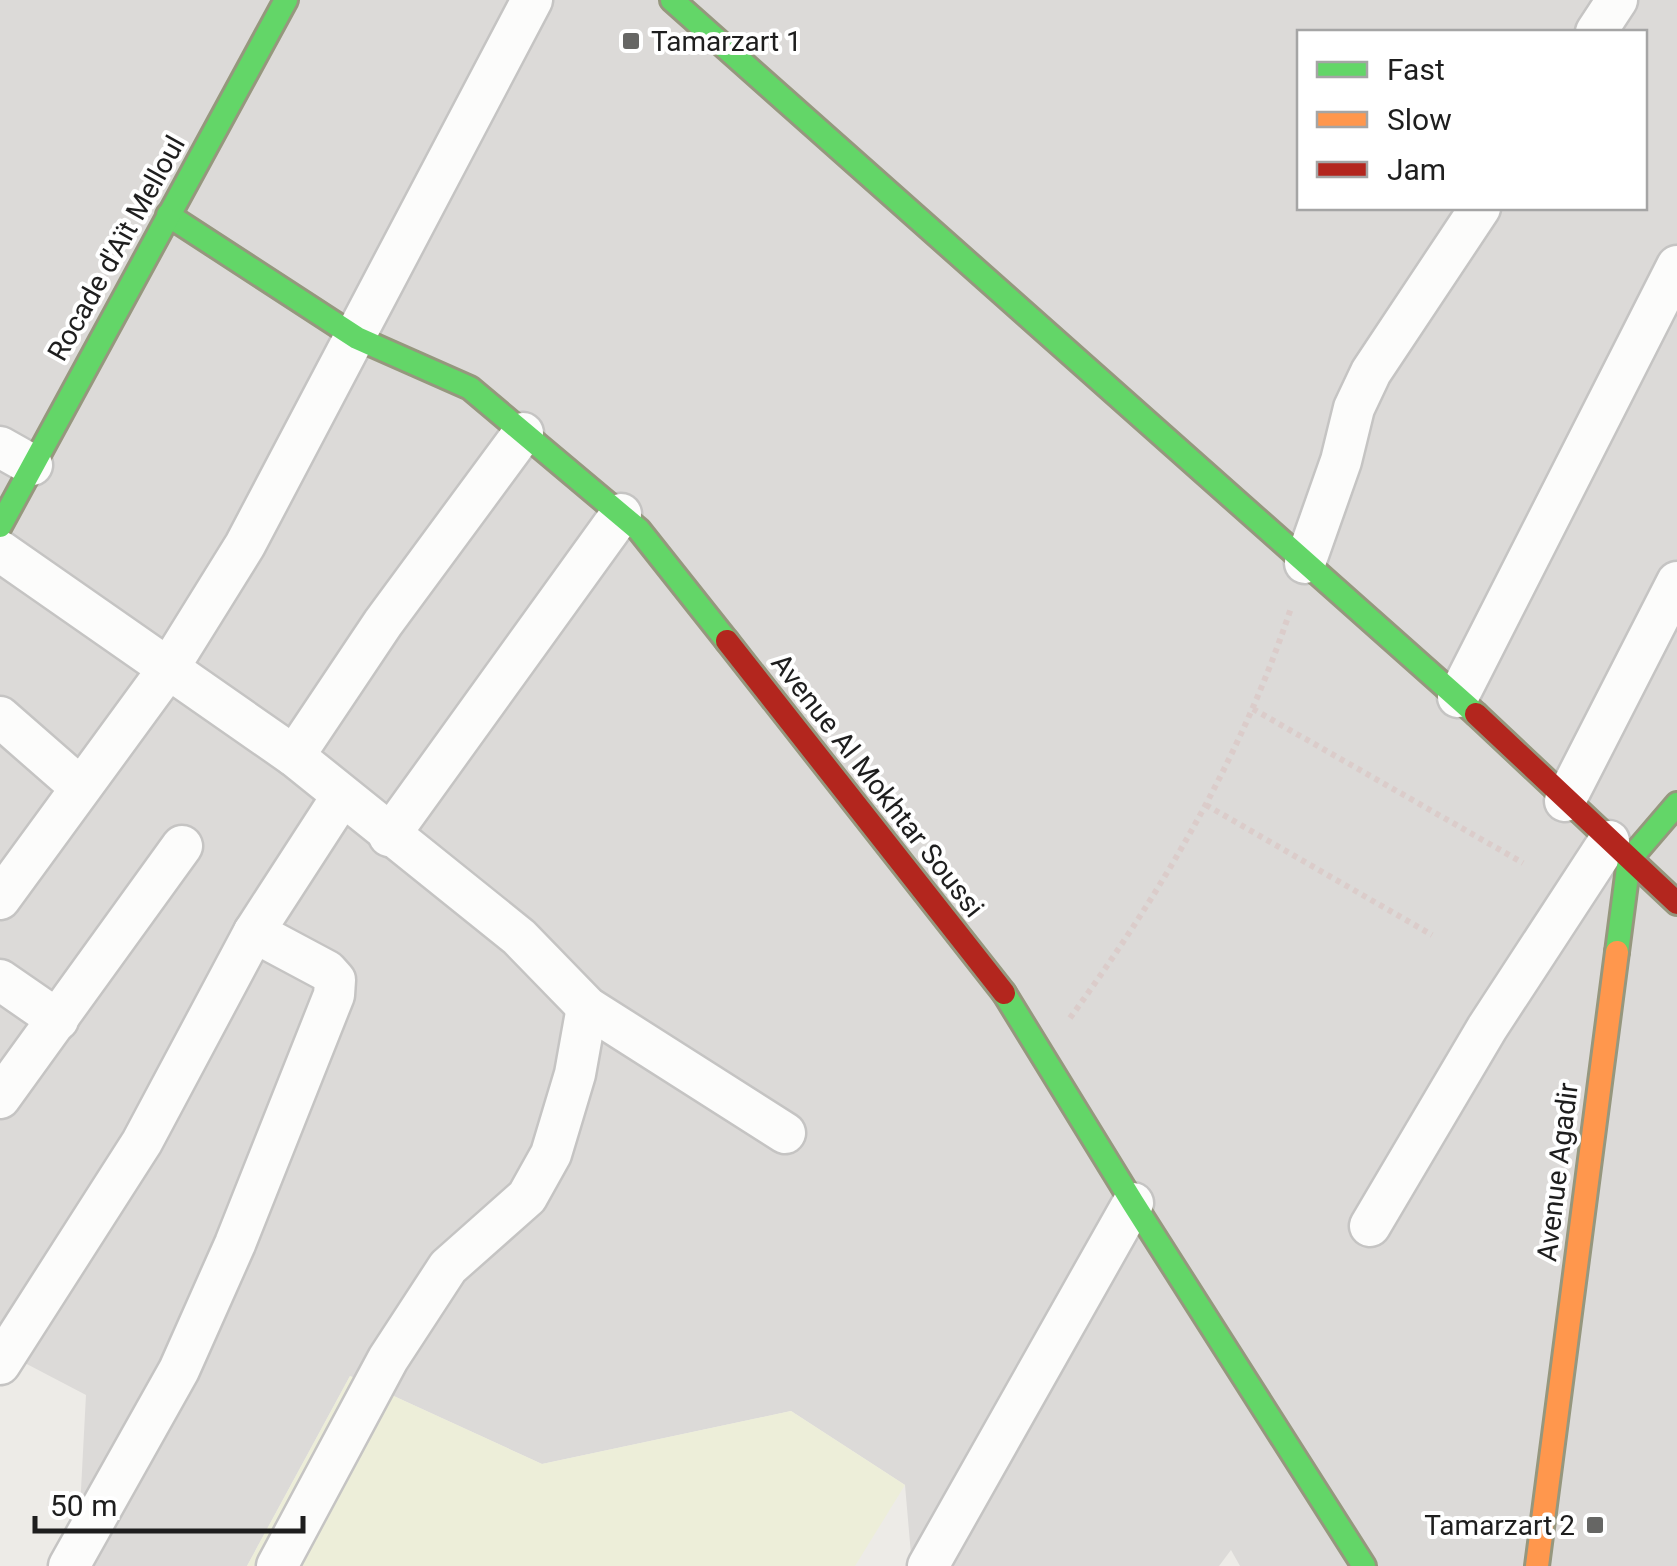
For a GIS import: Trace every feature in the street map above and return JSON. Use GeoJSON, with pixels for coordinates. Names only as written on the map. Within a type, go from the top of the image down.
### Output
{"type":"FeatureCollection","features":[{"type":"Feature","properties":{"kind":"street","name":"Rocade d'Aït Melloul"},"geometry":{"type":"LineString","coordinates":[[0,526],[16,456],[168,215],[286,0]]}},
{"type":"Feature","properties":{"kind":"street"},"geometry":{"type":"LineString","coordinates":[[0,899],[168,669],[245,545],[532,0]]}},
{"type":"Feature","properties":{"kind":"street"},"geometry":{"type":"LineString","coordinates":[[672,0],[1458,697],[1677,903]]}},
{"type":"Feature","properties":{"kind":"street"},"geometry":{"type":"LineString","coordinates":[[1597,30],[1617,0]]}},
{"type":"Feature","properties":{"kind":"street"},"geometry":{"type":"LineString","coordinates":[[1305,563],[1341,460],[1354,408],[1371,372],[1479,210]]}},
{"type":"Feature","properties":{"kind":"street","name":"Avenue Al Mokhtar Soussi"},"geometry":{"type":"LineString","coordinates":[[168,215],[357,338],[470,388],[640,530],[992,978],[1364,1566]]}},
{"type":"Feature","properties":{"kind":"street"},"geometry":{"type":"LineString","coordinates":[[1458,697],[1677,266]]}},
{"type":"Feature","properties":{"kind":"street"},"geometry":{"type":"LineString","coordinates":[[294,756],[383,623],[523,433]]}},
{"type":"Feature","properties":{"kind":"street"},"geometry":{"type":"LineString","coordinates":[[390,836],[621,514]]}},
{"type":"Feature","properties":{"kind":"street"},"geometry":{"type":"LineString","coordinates":[[0,551],[294,756],[519,937],[588,1006],[785,1133]]}},
{"type":"Feature","properties":{"kind":"street"},"geometry":{"type":"LineString","coordinates":[[1566,801],[1677,582]]}},
{"type":"Feature","properties":{"kind":"street"},"geometry":{"type":"LineString","coordinates":[[0,716],[80,787]]}},
{"type":"Feature","properties":{"kind":"street"},"geometry":{"type":"LineString","coordinates":[[4,1343],[142,1142],[254,932],[342,796]]}},
{"type":"Feature","properties":{"kind":"street"},"geometry":{"type":"LineString","coordinates":[[1370,1226],[1487,1028],[1619,851],[1677,804]]}},
{"type":"Feature","properties":{"kind":"street"},"geometry":{"type":"LineString","coordinates":[[0,1098],[182,846]]}},
{"type":"Feature","properties":{"kind":"street","name":"Avenue Agadir"},"geometry":{"type":"LineString","coordinates":[[1537,1566],[1619,851]]}},
{"type":"Feature","properties":{"kind":"street"},"geometry":{"type":"LineString","coordinates":[[68,1566],[179,1370],[235,1244],[334,995],[335,980],[327,971],[254,932]]}},
{"type":"Feature","properties":{"kind":"street"},"geometry":{"type":"LineString","coordinates":[[0,980],[58,1020]]}},
{"type":"Feature","properties":{"kind":"street"},"geometry":{"type":"LineString","coordinates":[[277,1566],[388,1359],[448,1266],[527,1197],[551,1154],[575,1074],[588,1006]]}},
{"type":"Feature","properties":{"kind":"street"},"geometry":{"type":"LineString","coordinates":[[928,1566],[1133,1203]]}},
{"type":"Feature","properties":{"kind":"path"},"geometry":{"type":"LineString","coordinates":[[1043,1055],[1120,950],[1206,805],[1268,677],[1305,563]]}},
{"type":"Feature","properties":{"kind":"path"},"geometry":{"type":"LineString","coordinates":[[1253,709],[1524,863]]}},
{"type":"Feature","properties":{"kind":"path"},"geometry":{"type":"LineString","coordinates":[[1206,805],[1432,935]]}},
{"type":"Feature","properties":{"kind":"shaded area"},"geometry":{"type":"Polygon","coordinates":[[[0,0],[1677,0],[1677,1566],[1240,1566],[1231,1550],[1219,1566],[912,1566],[905,1485],[791,1411],[542,1464],[350,1376],[247,1566],[77,1566],[86,1395],[0,1350],[0,0]]]}},
{"type":"Feature","properties":{"kind":"green space"},"geometry":{"type":"Polygon","coordinates":[[[350,1376],[542,1464],[791,1411],[905,1485],[855,1566],[247,1566],[350,1376]]]}},
{"type":"Feature","properties":{"kind":"traffic: fast"},"geometry":{"type":"LineString","coordinates":[[0,526],[286,0]]}},
{"type":"Feature","properties":{"kind":"traffic: fast"},"geometry":{"type":"LineString","coordinates":[[672,0],[1476,714]]}},
{"type":"Feature","properties":{"kind":"traffic: fast"},"geometry":{"type":"LineString","coordinates":[[168,215],[357,338],[470,388],[639,530],[727,641]]}},
{"type":"Feature","properties":{"kind":"traffic: fast"},"geometry":{"type":"LineString","coordinates":[[1617,952],[1629,860],[1677,804]]}},
{"type":"Feature","properties":{"kind":"traffic: fast"},"geometry":{"type":"LineString","coordinates":[[1004,993],[1364,1566]]}},
{"type":"Feature","properties":{"kind":"traffic: slow"},"geometry":{"type":"LineString","coordinates":[[1537,1566],[1617,952]]}},
{"type":"Feature","properties":{"kind":"traffic: jam"},"geometry":{"type":"LineString","coordinates":[[727,641],[1004,993]]}},
{"type":"Feature","properties":{"kind":"traffic: jam"},"geometry":{"type":"LineString","coordinates":[[1476,714],[1677,903]]}},
{"type":"Feature","properties":{"kind":"place","name":"Tamarzart 1"},"geometry":{"type":"Point","coordinates":[631,41]}},
{"type":"Feature","properties":{"kind":"place","name":"Tamarzart 2"},"geometry":{"type":"Point","coordinates":[1595,1525]}}]}
